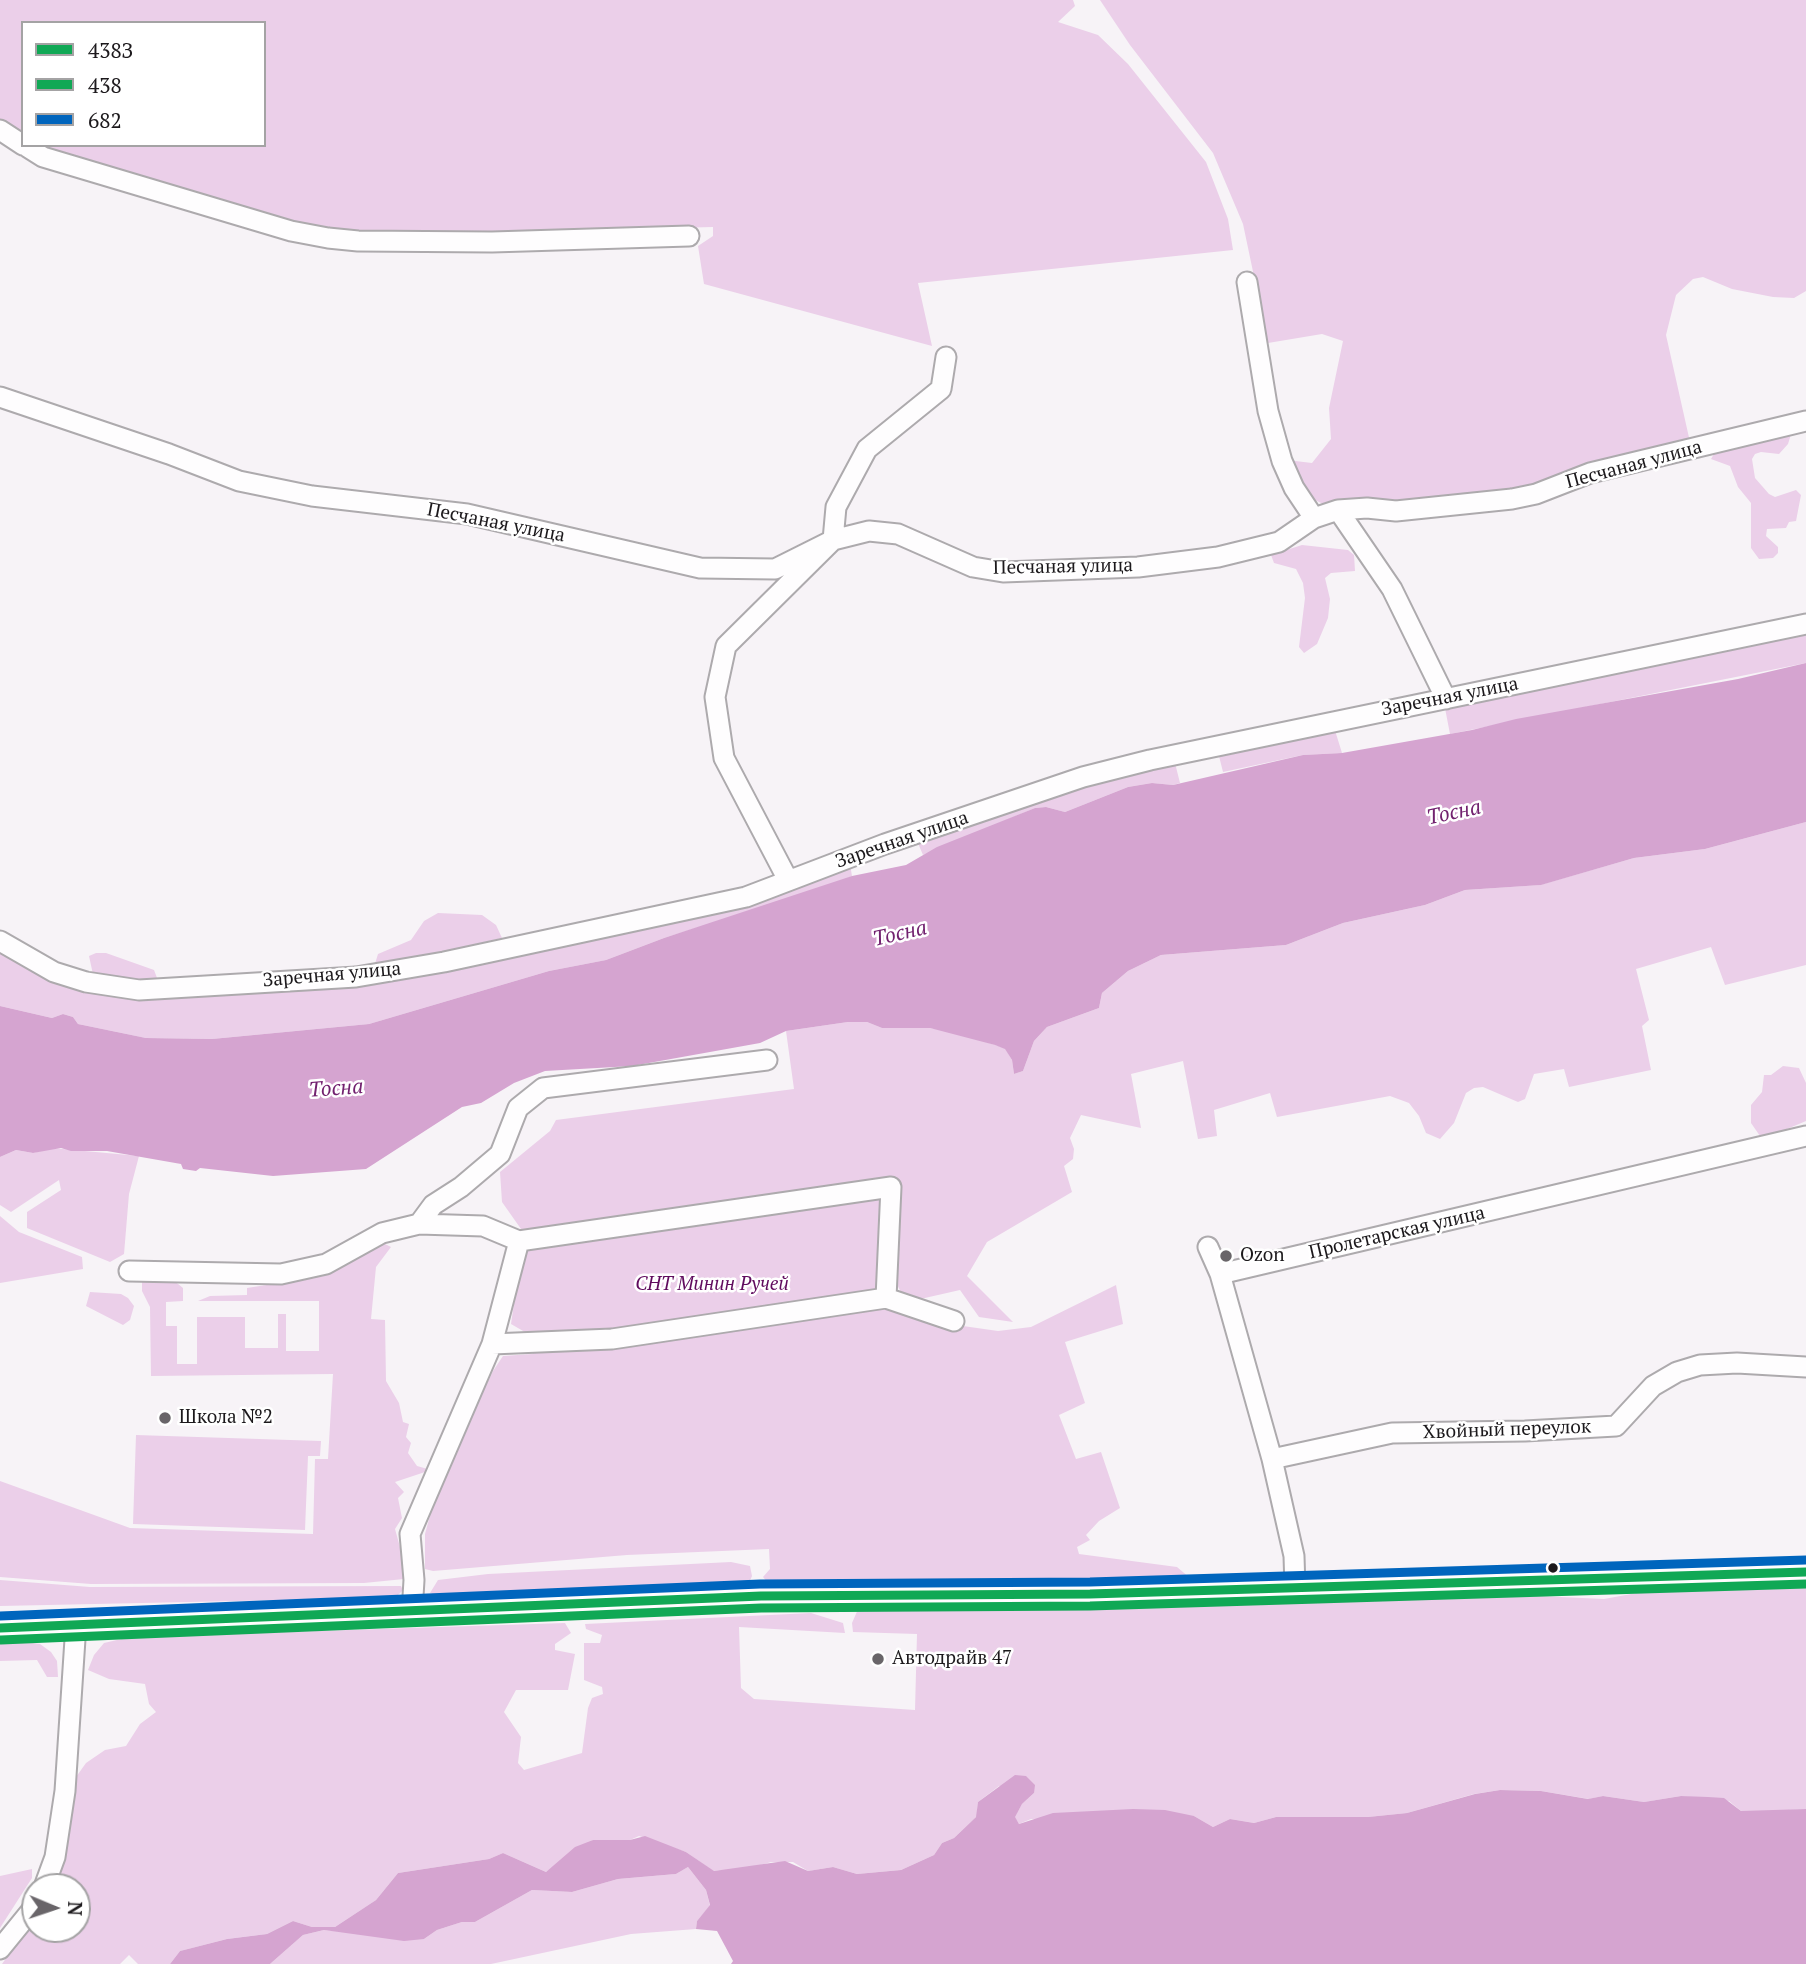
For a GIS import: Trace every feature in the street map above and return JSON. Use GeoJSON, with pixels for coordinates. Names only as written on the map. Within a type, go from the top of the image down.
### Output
{"type":"FeatureCollection","features":[{"type":"Feature","properties":{"kind":"main road"},"geometry":{"type":"LineString","coordinates":[[0,1628],[412,1613],[761,1596],[1090,1594],[1806,1572]]}},
{"type":"Feature","properties":{"kind":"street"},"geometry":{"type":"LineString","coordinates":[[0,130],[21,144]]}},
{"type":"Feature","properties":{"kind":"street"},"geometry":{"type":"LineString","coordinates":[[26,147],[43,157],[291,231],[328,238],[358,241],[492,242],[689,236]]}},
{"type":"Feature","properties":{"kind":"street"},"geometry":{"type":"LineString","coordinates":[[1247,282],[1268,411],[1282,461],[1294,488],[1314,518]]}},
{"type":"Feature","properties":{"kind":"street"},"geometry":{"type":"LineString","coordinates":[[788,880],[724,758],[715,697],[726,646],[833,540],[836,507],[867,449],[941,389],[946,357]]}},
{"type":"Feature","properties":{"kind":"street","name":"Песчаная улица"},"geometry":{"type":"LineString","coordinates":[[0,397],[169,454],[239,481],[312,496],[467,514],[701,568],[775,569],[833,540],[869,531],[898,534],[973,567],[1003,572],[1138,566],[1218,558],[1279,542],[1314,518],[1338,510],[1396,511],[1512,499],[1536,494],[1590,473],[1806,421]]}},
{"type":"Feature","properties":{"kind":"street"},"geometry":{"type":"LineString","coordinates":[[1338,510],[1392,589],[1446,699]]}},
{"type":"Feature","properties":{"kind":"street","name":"Заречная улица"},"geometry":{"type":"LineString","coordinates":[[0,941],[54,972],[86,982],[139,990],[356,977],[444,962],[746,897],[1083,777],[1310,724],[1446,699],[1806,624]]}},
{"type":"Feature","properties":{"kind":"street"},"geometry":{"type":"LineString","coordinates":[[419,1224],[433,1205],[471,1180],[500,1154],[518,1108],[543,1088],[768,1060]]}},
{"type":"Feature","properties":{"kind":"street","name":"Пролетарская улица"},"geometry":{"type":"LineString","coordinates":[[1220,1274],[1806,1136]]}},
{"type":"Feature","properties":{"kind":"street"},"geometry":{"type":"LineString","coordinates":[[129,1271],[281,1274],[326,1264],[382,1233],[419,1224],[482,1226],[519,1241],[891,1187],[886,1298]]}},
{"type":"Feature","properties":{"kind":"street"},"geometry":{"type":"LineString","coordinates":[[412,1613],[414,1580],[410,1534],[492,1344],[519,1241]]}},
{"type":"Feature","properties":{"kind":"street"},"geometry":{"type":"LineString","coordinates":[[1208,1247],[1220,1274],[1272,1459],[1294,1556],[1295,1588]]}},
{"type":"Feature","properties":{"kind":"street"},"geometry":{"type":"LineString","coordinates":[[492,1344],[612,1339],[886,1298],[954,1321]]}},
{"type":"Feature","properties":{"kind":"street","name":"Хвойный переулок"},"geometry":{"type":"LineString","coordinates":[[1272,1459],[1391,1433],[1525,1432],[1616,1426],[1653,1386],[1700,1365],[1737,1363],[1806,1367]]}},
{"type":"Feature","properties":{"kind":"street"},"geometry":{"type":"LineString","coordinates":[[49,1873],[55,1857],[65,1791],[76,1624]]}},
{"type":"Feature","properties":{"kind":"street"},"geometry":{"type":"LineString","coordinates":[[0,1949],[21,1923]]}},
{"type":"Feature","properties":{"kind":"green space"},"geometry":{"type":"Polygon","coordinates":[[[0,0],[1073,0],[1075,6],[1058,22],[1098,35],[1128,64],[1206,162],[1228,219],[1233,250],[918,283],[932,346],[704,284],[698,246],[713,236],[713,227],[357,236],[292,227],[38,147],[266,147],[266,21],[21,21],[21,139],[0,124],[0,0]]]}},
{"type":"Feature","properties":{"kind":"green space"},"geometry":{"type":"Polygon","coordinates":[[[1100,0],[1806,0],[1806,291],[1794,298],[1773,297],[1732,289],[1703,277],[1693,279],[1676,295],[1666,335],[1690,442],[1505,494],[1442,503],[1323,504],[1313,499],[1297,482],[1287,460],[1312,463],[1331,439],[1329,408],[1343,341],[1322,334],[1268,343],[1243,224],[1213,153],[1130,45],[1100,0]]]}},
{"type":"Feature","properties":{"kind":"green space"},"geometry":{"type":"Polygon","coordinates":[[[1792,431],[1788,444],[1779,454],[1761,452],[1755,454],[1752,459],[1755,478],[1769,494],[1775,497],[1796,490],[1801,495],[1796,521],[1789,522],[1786,528],[1767,529],[1766,536],[1778,547],[1778,553],[1773,558],[1759,559],[1751,548],[1751,503],[1738,487],[1730,466],[1711,459],[1718,447],[1792,431]]]}},
{"type":"Feature","properties":{"kind":"green space"},"geometry":{"type":"Polygon","coordinates":[[[1302,545],[1348,550],[1354,555],[1355,571],[1331,573],[1325,578],[1330,599],[1328,618],[1317,644],[1304,653],[1299,647],[1305,598],[1303,583],[1296,569],[1274,563],[1271,555],[1302,545]]]}},
{"type":"Feature","properties":{"kind":"green space"},"geometry":{"type":"Polygon","coordinates":[[[1806,628],[1806,663],[1450,734],[1444,703],[1806,628]]]}},
{"type":"Feature","properties":{"kind":"green space"},"geometry":{"type":"Polygon","coordinates":[[[1333,724],[1342,753],[1303,755],[1223,772],[1217,748],[1333,724]]]}},
{"type":"Feature","properties":{"kind":"green space"},"geometry":{"type":"Polygon","coordinates":[[[1174,759],[1180,783],[1152,783],[1128,787],[1065,812],[1046,807],[1035,808],[923,855],[917,841],[1038,798],[1174,759]]]}},
{"type":"Feature","properties":{"kind":"green space","name":"СНТ Минин Ручей"},"geometry":{"type":"Polygon","coordinates":[[[1806,822],[1806,965],[1725,985],[1711,947],[1636,969],[1649,1020],[1642,1026],[1651,1070],[1569,1087],[1564,1069],[1534,1074],[1525,1099],[1518,1102],[1483,1087],[1474,1088],[1466,1093],[1454,1123],[1440,1139],[1426,1133],[1419,1116],[1409,1103],[1390,1096],[1277,1117],[1270,1093],[1214,1110],[1217,1136],[1198,1139],[1183,1061],[1131,1074],[1141,1128],[1081,1115],[1070,1138],[1074,1149],[1073,1159],[1064,1166],[1072,1192],[987,1242],[967,1276],[1013,1322],[979,1317],[960,1290],[916,1300],[901,1292],[896,1283],[892,1308],[942,1323],[998,1331],[1031,1327],[1116,1285],[1123,1324],[1065,1342],[1085,1403],[1059,1415],[1076,1459],[1101,1452],[1120,1508],[1099,1521],[1086,1535],[1090,1540],[1077,1547],[1079,1554],[1177,1567],[1190,1578],[925,1588],[769,1584],[763,1577],[770,1569],[769,1549],[627,1555],[433,1571],[425,1569],[425,1534],[439,1482],[493,1371],[503,1356],[532,1354],[538,1348],[537,1339],[511,1324],[523,1241],[521,1229],[502,1202],[500,1172],[550,1131],[556,1120],[794,1089],[786,1031],[848,1022],[867,1022],[882,1028],[930,1028],[954,1032],[1005,1048],[1012,1060],[1014,1074],[1023,1071],[1034,1041],[1047,1027],[1099,1008],[1102,993],[1128,971],[1161,955],[1286,945],[1343,923],[1425,905],[1465,890],[1540,885],[1634,858],[1705,849],[1806,822]]]}},
{"type":"Feature","properties":{"kind":"green space"},"geometry":{"type":"Polygon","coordinates":[[[850,864],[852,876],[831,886],[664,938],[606,960],[549,971],[369,1024],[212,1039],[146,1038],[78,1024],[73,1017],[63,1014],[52,1018],[0,1006],[0,948],[56,979],[319,985],[850,864]]]}},
{"type":"Feature","properties":{"kind":"green space"},"geometry":{"type":"Polygon","coordinates":[[[438,913],[482,915],[496,925],[502,938],[374,967],[378,954],[411,940],[424,921],[438,913]]]}},
{"type":"Feature","properties":{"kind":"green space"},"geometry":{"type":"Polygon","coordinates":[[[106,953],[154,970],[159,983],[94,979],[89,956],[106,953]]]}},
{"type":"Feature","properties":{"kind":"green space"},"geometry":{"type":"Polygon","coordinates":[[[1783,1066],[1799,1068],[1806,1083],[1806,1121],[1787,1129],[1774,1139],[1767,1139],[1760,1136],[1751,1123],[1751,1105],[1762,1092],[1764,1075],[1771,1075],[1783,1066]]]}},
{"type":"Feature","properties":{"kind":"green space"},"geometry":{"type":"Polygon","coordinates":[[[52,1148],[139,1156],[129,1194],[124,1254],[110,1262],[27,1228],[27,1212],[61,1190],[59,1180],[11,1212],[0,1205],[0,1157],[16,1150],[33,1153],[52,1148]]]}},
{"type":"Feature","properties":{"kind":"green space"},"geometry":{"type":"Polygon","coordinates":[[[0,1216],[19,1232],[82,1257],[83,1269],[0,1283],[0,1216]]]}},
{"type":"Feature","properties":{"kind":"green space"},"geometry":{"type":"Polygon","coordinates":[[[385,1244],[391,1247],[376,1267],[371,1319],[385,1320],[386,1381],[399,1403],[403,1422],[409,1424],[406,1437],[411,1443],[408,1453],[417,1466],[431,1470],[395,1482],[404,1492],[398,1498],[402,1518],[395,1529],[403,1558],[404,1579],[364,1583],[91,1584],[0,1577],[0,1481],[130,1528],[313,1534],[315,1459],[328,1459],[333,1374],[151,1376],[150,1307],[142,1291],[142,1282],[143,1278],[172,1279],[183,1288],[183,1301],[166,1302],[166,1326],[177,1326],[177,1364],[197,1364],[197,1317],[245,1317],[245,1348],[278,1348],[278,1314],[286,1314],[286,1351],[319,1351],[319,1301],[198,1301],[210,1296],[247,1295],[247,1288],[311,1278],[385,1244]]]}},
{"type":"Feature","properties":{"kind":"green space"},"geometry":{"type":"Polygon","coordinates":[[[90,1292],[121,1294],[128,1298],[134,1306],[130,1320],[123,1325],[86,1306],[90,1292]]]}},
{"type":"Feature","properties":{"kind":"green space"},"geometry":{"type":"Polygon","coordinates":[[[136,1435],[321,1441],[320,1456],[308,1456],[305,1530],[133,1524],[136,1435]]]}},
{"type":"Feature","properties":{"kind":"green space"},"geometry":{"type":"Polygon","coordinates":[[[731,1562],[750,1566],[752,1576],[748,1585],[441,1597],[430,1593],[438,1580],[488,1574],[731,1562]]]}},
{"type":"Feature","properties":{"kind":"green space"},"geometry":{"type":"Polygon","coordinates":[[[0,1580],[90,1587],[401,1586],[403,1590],[397,1596],[379,1598],[0,1606],[0,1580]]]}},
{"type":"Feature","properties":{"kind":"green space"},"geometry":{"type":"Polygon","coordinates":[[[1806,1585],[1806,1809],[1754,1812],[1741,1811],[1729,1801],[1681,1796],[1644,1802],[1603,1796],[1589,1799],[1541,1791],[1500,1790],[1474,1794],[1407,1813],[1368,1817],[1276,1817],[1254,1823],[1230,1819],[1213,1827],[1194,1816],[1031,1819],[1019,1824],[1014,1817],[1022,1804],[1034,1793],[999,1786],[978,1802],[977,1816],[954,1838],[942,1843],[934,1855],[901,1870],[857,1874],[833,1867],[808,1871],[793,1862],[771,1862],[751,1868],[713,1871],[686,1852],[639,1836],[630,1840],[593,1840],[546,1872],[503,1853],[489,1859],[398,1873],[376,1900],[335,1927],[312,1927],[293,1921],[267,1934],[227,1939],[180,1951],[170,1964],[138,1964],[129,1955],[120,1964],[2,1964],[21,1938],[21,1943],[91,1943],[91,1873],[53,1873],[76,1777],[86,1763],[105,1750],[126,1746],[140,1724],[156,1712],[149,1704],[145,1684],[109,1679],[88,1670],[94,1655],[104,1643],[130,1637],[565,1623],[571,1633],[555,1644],[555,1650],[575,1654],[568,1690],[516,1690],[504,1712],[521,1737],[518,1763],[524,1770],[582,1753],[588,1708],[592,1698],[603,1694],[602,1687],[584,1680],[584,1643],[600,1643],[602,1635],[586,1629],[585,1624],[811,1613],[843,1623],[845,1633],[739,1627],[741,1688],[754,1699],[915,1710],[917,1634],[853,1632],[852,1623],[859,1607],[1028,1608],[1539,1596],[1604,1599],[1664,1588],[1806,1585]]]}},
{"type":"Feature","properties":{"kind":"green space"},"geometry":{"type":"Polygon","coordinates":[[[0,1642],[40,1644],[51,1652],[57,1661],[58,1677],[47,1677],[37,1660],[0,1661],[0,1642]]]}},
{"type":"Feature","properties":{"kind":"green space"},"geometry":{"type":"Polygon","coordinates":[[[688,1867],[706,1890],[710,1906],[697,1921],[696,1929],[631,1934],[491,1964],[270,1964],[303,1935],[324,1930],[424,1939],[437,1930],[462,1922],[475,1922],[532,1890],[572,1892],[618,1879],[676,1874],[688,1867]]]}},
{"type":"Feature","properties":{"kind":"green space"},"geometry":{"type":"Polygon","coordinates":[[[32,1869],[32,1873],[21,1873],[21,1895],[0,1928],[0,1876],[32,1869]]]}},
{"type":"Feature","properties":{"kind":"water","name":"Тосна"},"geometry":{"type":"Polygon","coordinates":[[[1806,663],[1806,822],[1705,849],[1634,858],[1541,885],[1465,890],[1425,905],[1343,923],[1286,945],[1161,955],[1128,971],[1102,993],[1099,1008],[1047,1027],[1034,1041],[1023,1071],[1014,1074],[1012,1060],[1005,1049],[995,1045],[930,1028],[882,1028],[867,1022],[848,1022],[786,1031],[760,1043],[632,1066],[545,1071],[514,1083],[481,1103],[462,1107],[366,1169],[273,1176],[200,1168],[196,1171],[183,1169],[181,1164],[107,1151],[71,1151],[61,1148],[33,1153],[16,1150],[0,1157],[0,1006],[52,1018],[63,1014],[73,1017],[78,1024],[146,1038],[212,1039],[369,1024],[549,971],[606,960],[852,876],[906,865],[937,847],[1035,808],[1046,807],[1065,812],[1128,787],[1152,783],[1173,785],[1303,755],[1342,753],[1472,730],[1516,719],[1738,679],[1806,663]]]}},
{"type":"Feature","properties":{"kind":"water"},"geometry":{"type":"Polygon","coordinates":[[[1015,1775],[1026,1776],[1035,1785],[1034,1793],[1022,1804],[1015,1817],[1019,1824],[1053,1813],[1133,1809],[1165,1810],[1194,1816],[1213,1827],[1230,1819],[1254,1823],[1276,1817],[1368,1817],[1407,1813],[1475,1794],[1500,1790],[1541,1791],[1588,1799],[1603,1796],[1644,1802],[1681,1796],[1724,1798],[1741,1811],[1806,1809],[1806,1964],[731,1964],[733,1961],[717,1931],[696,1929],[697,1921],[710,1905],[706,1890],[688,1867],[676,1874],[618,1879],[572,1892],[532,1890],[475,1922],[462,1922],[437,1930],[424,1939],[404,1941],[324,1930],[303,1935],[270,1964],[170,1964],[180,1951],[227,1939],[267,1934],[293,1921],[312,1927],[335,1927],[376,1900],[398,1873],[489,1859],[503,1853],[546,1872],[575,1847],[593,1840],[630,1840],[645,1836],[686,1852],[714,1871],[785,1861],[808,1871],[833,1867],[857,1874],[901,1870],[934,1855],[942,1843],[954,1838],[976,1817],[978,1802],[1015,1775]]]}},
{"type":"Feature","properties":{"kind":"transit line","name":"682"},"geometry":{"type":"LineString","coordinates":[[0,1616],[760,1584],[1090,1582],[1806,1560]]}},
{"type":"Feature","properties":{"kind":"transit line","name":"438З"},"geometry":{"type":"LineString","coordinates":[[0,1628],[761,1596],[1090,1594],[1806,1572]]}},
{"type":"Feature","properties":{"kind":"transit line","name":"438"},"geometry":{"type":"LineString","coordinates":[[1,1640],[761,1608],[1090,1606],[1806,1584]]}},
{"type":"Feature","properties":{"kind":"place","name":"Ozon"},"geometry":{"type":"Point","coordinates":[1226,1256]}},
{"type":"Feature","properties":{"kind":"place","name":"Школа №2"},"geometry":{"type":"Point","coordinates":[165,1418]}},
{"type":"Feature","properties":{"kind":"place","name":"Автодрайв 47"},"geometry":{"type":"Point","coordinates":[878,1659]}}]}
